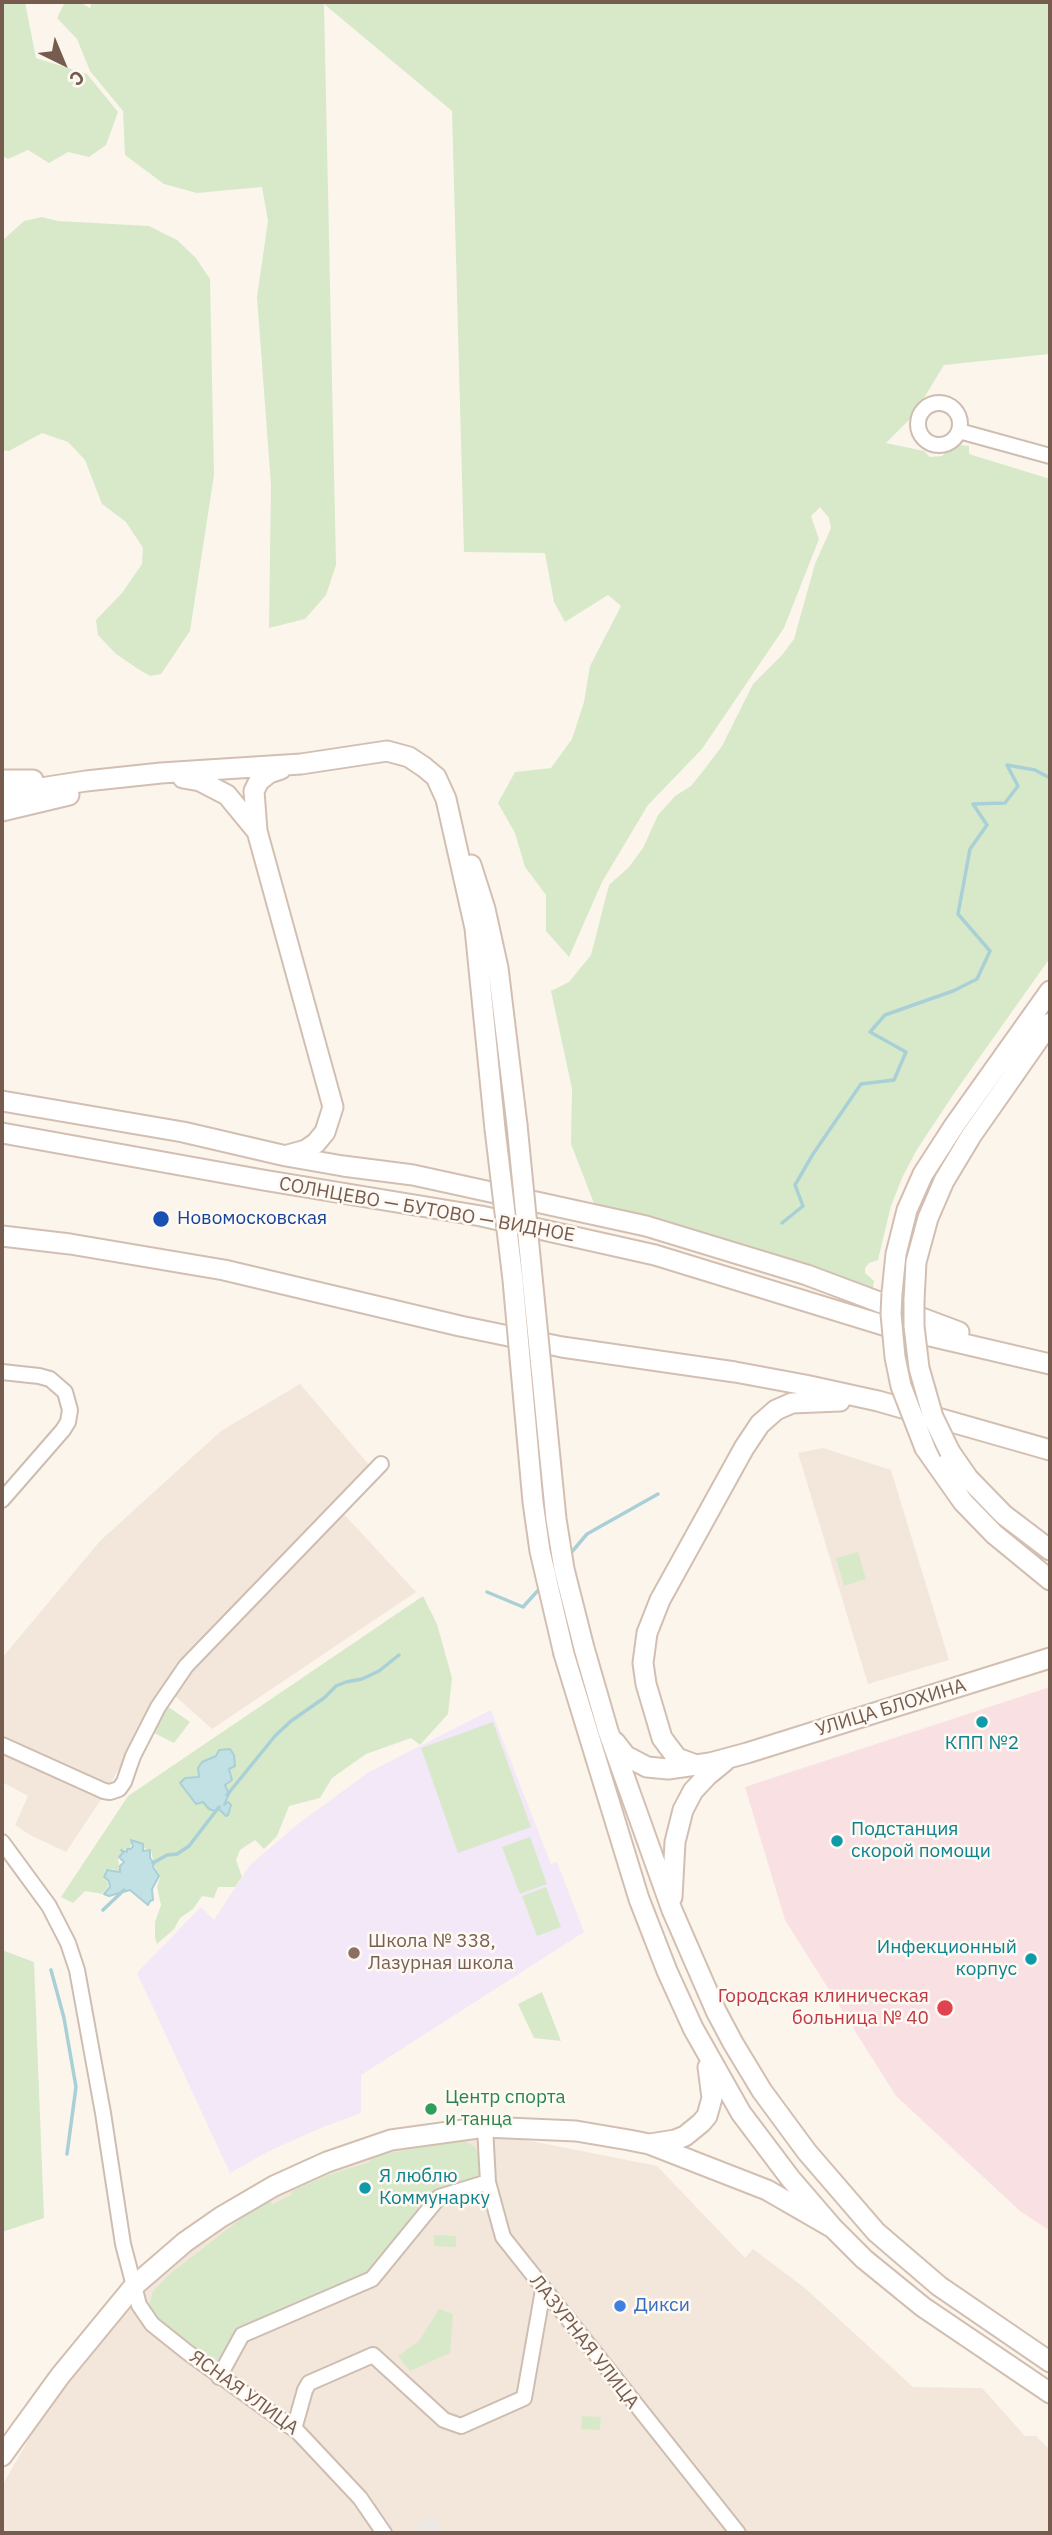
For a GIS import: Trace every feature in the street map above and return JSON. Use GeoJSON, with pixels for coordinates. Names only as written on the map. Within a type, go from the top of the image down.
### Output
{"type":"FeatureCollection","features":[{"type":"Feature","properties":{"kind":"main road"},"geometry":{"type":"LineString","coordinates":[[2,794],[86,781],[292,765],[387,751],[409,757],[436,777],[468,857],[489,925],[498,968],[517,1125],[556,1519],[567,1579],[608,1731],[672,1910],[716,2011],[738,2051],[784,2121],[827,2176],[876,2232],[905,2258],[968,2307],[1050,2362]]}},
{"type":"Feature","properties":{"kind":"main road"},"geometry":{"type":"LineString","coordinates":[[286,1156],[306,1150],[316,1143],[325,1132],[333,1107],[257,831],[254,791],[259,781],[269,773],[292,765]]}},
{"type":"Feature","properties":{"kind":"main road"},"geometry":{"type":"LineString","coordinates":[[2,811],[151,774],[201,781],[215,787],[228,795],[257,831]]}},
{"type":"Feature","properties":{"kind":"main road"},"geometry":{"type":"LineString","coordinates":[[2,780],[86,781]]}},
{"type":"Feature","properties":{"kind":"main road"},"geometry":{"type":"LineString","coordinates":[[449,808],[478,949],[533,1502],[543,1564],[564,1654],[639,1899],[667,1971],[704,2049],[741,2113],[833,2228],[903,2293],[1050,2393]]}},
{"type":"Feature","properties":{"kind":"main road"},"geometry":{"type":"LineString","coordinates":[[1050,991],[923,1174],[907,1210],[895,1254],[892,1293],[895,1357],[901,1386],[925,1448],[962,1502],[994,1534],[1050,1580]]}},
{"type":"Feature","properties":{"kind":"main road"},"geometry":{"type":"LineString","coordinates":[[1050,1023],[971,1136],[944,1181],[928,1218],[916,1262],[914,1300],[919,1368],[933,1417],[950,1452],[968,1478],[1004,1515],[1050,1550]]}},
{"type":"Feature","properties":{"kind":"main road"},"geometry":{"type":"LineString","coordinates":[[2,1101],[183,1132],[286,1156],[413,1175],[646,1226],[807,1275],[1045,1363]]}},
{"type":"Feature","properties":{"kind":"main road","name":"СОЛНЦЕВО — БУТОВО — ВИДНОЕ"},"geometry":{"type":"LineString","coordinates":[[2,1133],[481,1216],[655,1255],[883,1325],[1045,1363]]}},
{"type":"Feature","properties":{"kind":"main road"},"geometry":{"type":"LineString","coordinates":[[2,1236],[70,1244],[224,1270],[460,1326],[562,1347],[735,1372],[878,1401],[1050,1450]]}},
{"type":"Feature","properties":{"kind":"main road"},"geometry":{"type":"LineString","coordinates":[[2,1245],[70,1244]]}},
{"type":"Feature","properties":{"kind":"main road"},"geometry":{"type":"LineString","coordinates":[[696,1765],[677,1758],[665,1745],[646,1684],[643,1663],[648,1633],[660,1600],[760,1424],[776,1410],[792,1404],[817,1401],[878,1401]]}},
{"type":"Feature","properties":{"kind":"main road","name":"УЛИЦА БЛОХИНА"},"geometry":{"type":"LineString","coordinates":[[608,1731],[626,1756],[647,1767],[668,1769],[696,1765],[731,1758],[1050,1658]]}},
{"type":"Feature","properties":{"kind":"main road"},"geometry":{"type":"LineString","coordinates":[[672,1910],[675,1842],[683,1810],[708,1775],[731,1758]]}},
{"type":"Feature","properties":{"kind":"main road"},"geometry":{"type":"LineString","coordinates":[[649,2144],[685,2136],[707,2116],[712,2088],[704,2049]]}},
{"type":"Feature","properties":{"kind":"main road"},"geometry":{"type":"LineString","coordinates":[[2,2456],[60,2376],[134,2286],[185,2242],[274,2186],[327,2162],[391,2140],[485,2127],[576,2132],[649,2144],[767,2190],[833,2228]]}},
{"type":"Feature","properties":{"kind":"street"},"geometry":{"type":"LineString","coordinates":[[958,431],[1050,456]]}},
{"type":"Feature","properties":{"kind":"street"},"geometry":{"type":"LineString","coordinates":[[2,1372],[50,1379],[65,1392],[70,1410],[63,1430],[2,1500]]}},
{"type":"Feature","properties":{"kind":"street"},"geometry":{"type":"LineString","coordinates":[[2,1745],[104,1791],[119,1789],[159,1707],[186,1666],[381,1464]]}},
{"type":"Feature","properties":{"kind":"street","name":"ЯСНАЯ УЛИЦА"},"geometry":{"type":"LineString","coordinates":[[2,1842],[49,1906],[68,1943],[77,1970],[123,2244],[139,2305],[152,2324],[294,2429],[360,2498],[384,2533]]}},
{"type":"Feature","properties":{"kind":"street","name":"ЛАЗУРНАЯ УЛИЦА"},"geometry":{"type":"LineString","coordinates":[[485,2127],[488,2182],[503,2237],[738,2533]]}},
{"type":"Feature","properties":{"kind":"street"},"geometry":{"type":"LineString","coordinates":[[219,2376],[242,2335],[372,2279],[439,2197],[488,2182]]}},
{"type":"Feature","properties":{"kind":"street"},"geometry":{"type":"LineString","coordinates":[[294,2429],[309,2383],[373,2355],[444,2420],[461,2426],[524,2398],[543,2290]]}},
{"type":"Feature","properties":{"kind":"shaded area"},"geometry":{"type":"Polygon","coordinates":[[[300,1384],[370,1466],[196,1644],[174,1671],[109,1786],[81,1777],[2,1737],[2,1658],[100,1541],[221,1431],[300,1384]]]}},
{"type":"Feature","properties":{"kind":"shaded area"},"geometry":{"type":"Polygon","coordinates":[[[823,1448],[891,1470],[949,1660],[868,1684],[798,1453],[823,1448]]]}},
{"type":"Feature","properties":{"kind":"shaded area"},"geometry":{"type":"Polygon","coordinates":[[[342,1512],[416,1592],[212,1729],[173,1694],[205,1653],[342,1512]]]}},
{"type":"Feature","properties":{"kind":"shaded area","name":"Городская клиническая больница № 40"},"geometry":{"type":"Polygon","coordinates":[[[1050,1687],[1050,2231],[1020,2211],[896,2096],[785,1920],[745,1787],[1050,1687]]]}},
{"type":"Feature","properties":{"kind":"shaded area","name":"Школа № 338, Лазурная школа"},"geometry":{"type":"Polygon","coordinates":[[[491,1710],[551,1864],[557,1862],[584,1932],[361,2075],[361,2113],[269,2151],[230,2173],[137,1973],[201,1907],[214,1920],[250,1865],[298,1824],[369,1772],[491,1710]]]}},
{"type":"Feature","properties":{"kind":"shaded area"},"geometry":{"type":"Polygon","coordinates":[[[2,1750],[102,1798],[66,1852],[15,1825],[28,1796],[2,1782],[2,1750]]]}},
{"type":"Feature","properties":{"kind":"shaded area"},"geometry":{"type":"Polygon","coordinates":[[[506,2136],[657,2166],[745,2258],[753,2249],[806,2289],[913,2387],[982,2388],[1025,2436],[1036,2436],[1050,2450],[1050,2533],[2,2533],[2,2486],[42,2416],[89,2349],[161,2272],[205,2234],[265,2195],[392,2146],[506,2136]]]}},
{"type":"Feature","properties":{"kind":"shaded area"},"geometry":{"type":"Polygon","coordinates":[[[435,2515],[443,2533],[419,2533],[415,2524],[435,2515]]]}},
{"type":"Feature","properties":{"kind":"green space"},"geometry":{"type":"Polygon","coordinates":[[[2,2],[25,2],[36,58],[87,74],[118,112],[106,145],[89,157],[68,152],[49,163],[28,150],[8,159],[2,156],[2,2]]]}},
{"type":"Feature","properties":{"kind":"green space"},"geometry":{"type":"Polygon","coordinates":[[[65,2],[79,2],[90,8],[92,2],[1050,2],[1050,354],[944,365],[913,416],[886,443],[924,451],[930,457],[942,456],[961,445],[969,446],[969,454],[1050,479],[1050,958],[916,1151],[891,1206],[878,1260],[869,1263],[865,1268],[865,1273],[874,1281],[872,1294],[595,1206],[571,1144],[572,1089],[551,991],[569,982],[591,955],[609,885],[629,867],[643,848],[658,815],[675,796],[691,786],[722,746],[753,684],[794,639],[815,564],[831,528],[829,518],[820,507],[811,516],[819,539],[784,628],[702,749],[648,805],[602,882],[569,957],[546,931],[546,895],[525,867],[515,833],[498,803],[515,772],[551,768],[572,739],[584,702],[590,666],[621,606],[608,595],[565,622],[554,602],[545,553],[464,552],[452,111],[324,4],[336,565],[326,595],[305,619],[269,628],[271,485],[257,297],[268,221],[262,187],[197,193],[164,184],[125,155],[123,111],[90,71],[77,39],[57,18],[65,2]]]}},
{"type":"Feature","properties":{"kind":"green space"},"geometry":{"type":"Polygon","coordinates":[[[42,217],[58,221],[149,226],[177,240],[196,258],[210,279],[214,475],[190,631],[161,674],[150,676],[138,669],[116,654],[98,635],[96,620],[122,593],[142,564],[143,548],[126,522],[102,504],[85,460],[68,442],[42,433],[9,451],[2,450],[2,241],[24,221],[42,217]]]}},
{"type":"Feature","properties":{"kind":"green space"},"geometry":{"type":"Polygon","coordinates":[[[858,1552],[866,1579],[844,1586],[836,1558],[858,1552]]]}},
{"type":"Feature","properties":{"kind":"green space"},"geometry":{"type":"Polygon","coordinates":[[[423,1596],[437,1624],[452,1678],[448,1714],[420,1745],[411,1738],[366,1754],[332,1778],[320,1798],[289,1806],[277,1836],[264,1849],[255,1840],[240,1850],[236,1860],[242,1877],[235,1887],[218,1887],[214,1898],[202,1896],[193,1909],[180,1918],[174,1929],[157,1944],[155,1922],[161,1905],[157,1887],[160,1877],[151,1850],[143,1848],[144,1844],[132,1839],[130,1848],[121,1850],[118,1858],[120,1871],[105,1870],[103,1878],[108,1882],[108,1887],[102,1894],[85,1891],[73,1903],[61,1897],[128,1796],[423,1596]]]}},
{"type":"Feature","properties":{"kind":"green space"},"geometry":{"type":"Polygon","coordinates":[[[167,1706],[190,1722],[174,1743],[152,1732],[167,1706]]]}},
{"type":"Feature","properties":{"kind":"green space"},"geometry":{"type":"Polygon","coordinates":[[[493,1722],[531,1827],[458,1853],[421,1748],[493,1722]]]}},
{"type":"Feature","properties":{"kind":"green space"},"geometry":{"type":"Polygon","coordinates":[[[530,1837],[547,1884],[520,1894],[502,1847],[530,1837]]]}},
{"type":"Feature","properties":{"kind":"green space"},"geometry":{"type":"Polygon","coordinates":[[[546,1887],[561,1927],[537,1936],[522,1896],[546,1887]]]}},
{"type":"Feature","properties":{"kind":"green space"},"geometry":{"type":"Polygon","coordinates":[[[2,1950],[34,1962],[44,2218],[2,2232],[2,1950]]]}},
{"type":"Feature","properties":{"kind":"green space"},"geometry":{"type":"Polygon","coordinates":[[[542,1992],[561,2041],[534,2038],[518,2004],[542,1992]]]}},
{"type":"Feature","properties":{"kind":"green space"},"geometry":{"type":"Polygon","coordinates":[[[463,2140],[475,2147],[480,2157],[481,2175],[477,2181],[443,2187],[419,2207],[364,2280],[244,2327],[214,2370],[151,2317],[148,2309],[153,2291],[170,2274],[266,2199],[273,2204],[291,2195],[292,2191],[328,2175],[370,2162],[371,2157],[463,2140]]]}},
{"type":"Feature","properties":{"kind":"green space"},"geometry":{"type":"Polygon","coordinates":[[[434,2235],[456,2236],[456,2247],[434,2246],[434,2235]]]}},
{"type":"Feature","properties":{"kind":"green space"},"geometry":{"type":"Polygon","coordinates":[[[439,2309],[453,2314],[450,2353],[410,2371],[398,2356],[419,2341],[439,2309]]]}},
{"type":"Feature","properties":{"kind":"green space"},"geometry":{"type":"Polygon","coordinates":[[[582,2416],[601,2417],[600,2430],[581,2429],[582,2416]]]}},
{"type":"Feature","properties":{"kind":"water"},"geometry":{"type":"Polygon","coordinates":[[[230,1749],[234,1755],[235,1766],[229,1769],[232,1780],[225,1785],[229,1794],[224,1805],[228,1802],[231,1805],[226,1816],[219,1809],[209,1809],[203,1802],[196,1804],[180,1783],[185,1778],[199,1777],[198,1768],[202,1762],[216,1756],[219,1750],[230,1749]]]}},
{"type":"Feature","properties":{"kind":"water"},"geometry":{"type":"Polygon","coordinates":[[[131,1840],[143,1844],[143,1851],[150,1850],[153,1867],[159,1876],[152,1889],[153,1900],[148,1905],[130,1890],[109,1896],[104,1894],[110,1887],[109,1881],[104,1877],[107,1870],[120,1872],[120,1866],[124,1862],[119,1857],[123,1853],[121,1850],[127,1852],[127,1849],[131,1849],[131,1840]]]}},
{"type":"Feature","properties":{"kind":"waterway"},"geometry":{"type":"LineString","coordinates":[[782,1223],[803,1206],[795,1185],[861,1084],[894,1080],[906,1052],[870,1032],[885,1015],[953,991],[977,979],[990,951],[958,914],[970,849],[987,825],[973,804],[1005,803],[1018,786],[1007,765],[1035,770],[1050,778]]}},
{"type":"Feature","properties":{"kind":"waterway"},"geometry":{"type":"LineString","coordinates":[[570,1554],[587,1534],[658,1494]]}},
{"type":"Feature","properties":{"kind":"waterway"},"geometry":{"type":"LineString","coordinates":[[487,1592],[523,1607],[542,1586]]}},
{"type":"Feature","properties":{"kind":"waterway"},"geometry":{"type":"LineString","coordinates":[[227,1795],[275,1736],[291,1721],[324,1698],[336,1686],[379,1671],[399,1655]]}},
{"type":"Feature","properties":{"kind":"waterway"},"geometry":{"type":"LineString","coordinates":[[153,1863],[167,1855],[177,1854],[189,1846],[219,1807]]}},
{"type":"Feature","properties":{"kind":"waterway"},"geometry":{"type":"LineString","coordinates":[[103,1910],[124,1890]]}},
{"type":"Feature","properties":{"kind":"waterway"},"geometry":{"type":"LineString","coordinates":[[51,1970],[64,2018],[76,2087],[67,2154]]}},
{"type":"Feature","properties":{"kind":"place","name":"Новомосковская"},"geometry":{"type":"Point","coordinates":[161,1219]}},
{"type":"Feature","properties":{"kind":"place","name":"КПП №2"},"geometry":{"type":"Point","coordinates":[982,1722]}},
{"type":"Feature","properties":{"kind":"place","name":"Подстанция скорой помощи"},"geometry":{"type":"Point","coordinates":[837,1841]}},
{"type":"Feature","properties":{"kind":"place","name":"Школа № 338, Лазурная школа"},"geometry":{"type":"Point","coordinates":[354,1953]}},
{"type":"Feature","properties":{"kind":"place","name":"Инфекционный корпус"},"geometry":{"type":"Point","coordinates":[1031,1959]}},
{"type":"Feature","properties":{"kind":"place","name":"Городская клиническая больница № 40"},"geometry":{"type":"Point","coordinates":[945,2008]}},
{"type":"Feature","properties":{"kind":"place","name":"Центр спорта и танца"},"geometry":{"type":"Point","coordinates":[431,2109]}},
{"type":"Feature","properties":{"kind":"place","name":"Я люблю Коммунарку"},"geometry":{"type":"Point","coordinates":[365,2188]}},
{"type":"Feature","properties":{"kind":"place","name":"Дикси"},"geometry":{"type":"Point","coordinates":[620,2306]}}]}
